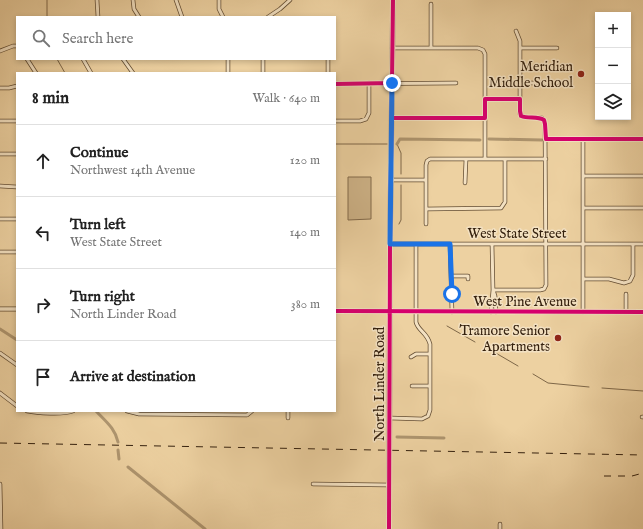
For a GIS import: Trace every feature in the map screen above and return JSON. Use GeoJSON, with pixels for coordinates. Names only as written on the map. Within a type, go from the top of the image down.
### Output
{"type":"FeatureCollection","features":[{"type":"Feature","properties":{"kind":"main road","name":"North Linder Road"},"geometry":{"type":"LineString","coordinates":[[389,529],[393,0]]}},
{"type":"Feature","properties":{"kind":"street"},"geometry":{"type":"LineString","coordinates":[[97,0],[98,16]]}},
{"type":"Feature","properties":{"kind":"street"},"geometry":{"type":"LineString","coordinates":[[133,0],[134,9],[138,16]]}},
{"type":"Feature","properties":{"kind":"street"},"geometry":{"type":"LineString","coordinates":[[176,0],[182,16]]}},
{"type":"Feature","properties":{"kind":"street"},"geometry":{"type":"LineString","coordinates":[[219,0],[223,16]]}},
{"type":"Feature","properties":{"kind":"street"},"geometry":{"type":"LineString","coordinates":[[270,16],[290,0]]}},
{"type":"Feature","properties":{"kind":"street"},"geometry":{"type":"LineString","coordinates":[[431,48],[432,4]]}},
{"type":"Feature","properties":{"kind":"street"},"geometry":{"type":"LineString","coordinates":[[493,290],[540,290],[544,289],[546,285],[545,124],[544,120],[539,118],[526,118],[521,116],[520,41],[516,31]]}},
{"type":"Feature","properties":{"kind":"street"},"geometry":{"type":"LineString","coordinates":[[0,51],[16,46]]}},
{"type":"Feature","properties":{"kind":"street"},"geometry":{"type":"LineString","coordinates":[[392,48],[478,48],[483,50],[485,159]]}},
{"type":"Feature","properties":{"kind":"street"},"geometry":{"type":"LineString","coordinates":[[520,48],[557,48]]}},
{"type":"Feature","properties":{"kind":"street"},"geometry":{"type":"LineString","coordinates":[[28,60],[35,72]]}},
{"type":"Feature","properties":{"kind":"street"},"geometry":{"type":"LineString","coordinates":[[84,60],[91,72]]}},
{"type":"Feature","properties":{"kind":"street"},"geometry":{"type":"LineString","coordinates":[[124,60],[132,72]]}},
{"type":"Feature","properties":{"kind":"street"},"geometry":{"type":"LineString","coordinates":[[228,60],[228,72]]}},
{"type":"Feature","properties":{"kind":"street"},"geometry":{"type":"LineString","coordinates":[[263,60],[263,72]]}},
{"type":"Feature","properties":{"kind":"street"},"geometry":{"type":"LineString","coordinates":[[328,60],[328,72]]}},
{"type":"Feature","properties":{"kind":"street"},"geometry":{"type":"LineString","coordinates":[[336,121],[360,121],[366,119],[369,113],[369,83]]}},
{"type":"Feature","properties":{"kind":"street"},"geometry":{"type":"LineString","coordinates":[[336,84],[456,83]]}},
{"type":"Feature","properties":{"kind":"street"},"geometry":{"type":"LineString","coordinates":[[520,83],[557,83]]}},
{"type":"Feature","properties":{"kind":"street"},"geometry":{"type":"LineString","coordinates":[[0,88],[16,86]]}},
{"type":"Feature","properties":{"kind":"street"},"geometry":{"type":"LineString","coordinates":[[485,98],[520,99]]}},
{"type":"Feature","properties":{"kind":"street"},"geometry":{"type":"LineString","coordinates":[[392,118],[485,118]]}},
{"type":"Feature","properties":{"kind":"street"},"geometry":{"type":"LineString","coordinates":[[0,121],[16,121]]}},
{"type":"Feature","properties":{"kind":"street"},"geometry":{"type":"LineString","coordinates":[[546,139],[643,139]]}},
{"type":"Feature","properties":{"kind":"street"},"geometry":{"type":"LineString","coordinates":[[583,139],[583,312]]}},
{"type":"Feature","properties":{"kind":"street"},"geometry":{"type":"LineString","coordinates":[[0,154],[16,154]]}},
{"type":"Feature","properties":{"kind":"street"},"geometry":{"type":"LineString","coordinates":[[426,224],[426,165],[427,161],[430,159],[546,159]]}},
{"type":"Feature","properties":{"kind":"street"},"geometry":{"type":"LineString","coordinates":[[466,159],[466,183]]}},
{"type":"Feature","properties":{"kind":"street"},"geometry":{"type":"LineString","coordinates":[[426,209],[499,209],[503,207],[505,202],[505,159]]}},
{"type":"Feature","properties":{"kind":"street"},"geometry":{"type":"LineString","coordinates":[[583,176],[643,176]]}},
{"type":"Feature","properties":{"kind":"street"},"geometry":{"type":"LineString","coordinates":[[392,180],[426,180]]}},
{"type":"Feature","properties":{"kind":"street"},"geometry":{"type":"LineString","coordinates":[[0,186],[16,186]]}},
{"type":"Feature","properties":{"kind":"street"},"geometry":{"type":"LineString","coordinates":[[583,208],[643,208]]}},
{"type":"Feature","properties":{"kind":"street"},"geometry":{"type":"LineString","coordinates":[[0,219],[16,219]]}},
{"type":"Feature","properties":{"kind":"street","name":"West State Street"},"geometry":{"type":"LineString","coordinates":[[390,244],[643,244]]}},
{"type":"Feature","properties":{"kind":"street"},"geometry":{"type":"LineString","coordinates":[[390,418],[422,419],[428,416],[430,410],[429,338],[415,327],[416,244]]}},
{"type":"Feature","properties":{"kind":"street"},"geometry":{"type":"LineString","coordinates":[[450,244],[452,312]]}},
{"type":"Feature","properties":{"kind":"street"},"geometry":{"type":"LineString","coordinates":[[492,244],[493,312]]}},
{"type":"Feature","properties":{"kind":"street"},"geometry":{"type":"LineString","coordinates":[[583,279],[609,279],[624,283],[630,281],[633,275],[633,244]]}},
{"type":"Feature","properties":{"kind":"street"},"geometry":{"type":"LineString","coordinates":[[0,252],[16,252]]}},
{"type":"Feature","properties":{"kind":"street"},"geometry":{"type":"LineString","coordinates":[[451,276],[468,276],[468,279]]}},
{"type":"Feature","properties":{"kind":"street"},"geometry":{"type":"LineString","coordinates":[[626,294],[626,312]]}},
{"type":"Feature","properties":{"kind":"street"},"geometry":{"type":"LineString","coordinates":[[0,309],[16,309]]}},
{"type":"Feature","properties":{"kind":"street","name":"West Pine Avenue"},"geometry":{"type":"LineString","coordinates":[[336,311],[643,312]]}},
{"type":"Feature","properties":{"kind":"street"},"geometry":{"type":"LineString","coordinates":[[0,353],[16,365]]}},
{"type":"Feature","properties":{"kind":"street"},"geometry":{"type":"LineString","coordinates":[[411,357],[416,354],[430,354]]}},
{"type":"Feature","properties":{"kind":"street"},"geometry":{"type":"LineString","coordinates":[[412,386],[430,386]]}},
{"type":"Feature","properties":{"kind":"street"},"geometry":{"type":"LineString","coordinates":[[0,394],[16,405]]}},
{"type":"Feature","properties":{"kind":"street"},"geometry":{"type":"LineString","coordinates":[[59,412],[70,412]]}},
{"type":"Feature","properties":{"kind":"street"},"geometry":{"type":"LineString","coordinates":[[130,412],[135,414],[163,413],[207,415],[247,415],[251,412]]}},
{"type":"Feature","properties":{"kind":"street"},"geometry":{"type":"LineString","coordinates":[[288,412],[288,418]]}},
{"type":"Feature","properties":{"kind":"street"},"geometry":{"type":"LineString","coordinates":[[0,484],[1,529]]}},
{"type":"Feature","properties":{"kind":"street"},"geometry":{"type":"LineString","coordinates":[[313,484],[389,485]]}},
{"type":"Feature","properties":{"kind":"street"},"geometry":{"type":"LineString","coordinates":[[500,524],[500,529]]}},
{"type":"Feature","properties":{"kind":"shaded area"},"geometry":{"type":"Polygon","coordinates":[[[348,177],[371,177],[371,219],[348,220],[348,177]]]}},
{"type":"Feature","properties":{"kind":"waterway"},"geometry":{"type":"LineString","coordinates":[[47,0],[47,16]]}},
{"type":"Feature","properties":{"kind":"waterway"},"geometry":{"type":"LineString","coordinates":[[58,60],[64,72]]}},
{"type":"Feature","properties":{"kind":"waterway"},"geometry":{"type":"LineString","coordinates":[[397,144],[400,139],[480,140]]}},
{"type":"Feature","properties":{"kind":"waterway"},"geometry":{"type":"LineString","coordinates":[[489,139],[542,140]]}},
{"type":"Feature","properties":{"kind":"waterway"},"geometry":{"type":"LineString","coordinates":[[336,144],[387,144]]}},
{"type":"Feature","properties":{"kind":"waterway"},"geometry":{"type":"LineString","coordinates":[[397,144],[401,153],[401,174]]}},
{"type":"Feature","properties":{"kind":"waterway"},"geometry":{"type":"LineString","coordinates":[[399,224],[401,220],[401,185]]}},
{"type":"Feature","properties":{"kind":"waterway"},"geometry":{"type":"LineString","coordinates":[[447,326],[475,342]]}},
{"type":"Feature","properties":{"kind":"waterway"},"geometry":{"type":"LineString","coordinates":[[0,329],[16,339]]}},
{"type":"Feature","properties":{"kind":"waterway"},"geometry":{"type":"LineString","coordinates":[[494,352],[518,366]]}},
{"type":"Feature","properties":{"kind":"waterway"},"geometry":{"type":"LineString","coordinates":[[533,374],[548,383],[589,387]]}},
{"type":"Feature","properties":{"kind":"waterway"},"geometry":{"type":"LineString","coordinates":[[602,388],[643,391]]}},
{"type":"Feature","properties":{"kind":"waterway"},"geometry":{"type":"LineString","coordinates":[[97,412],[115,433],[118,442]]}},
{"type":"Feature","properties":{"kind":"waterway"},"geometry":{"type":"LineString","coordinates":[[397,437],[444,438]]}},
{"type":"Feature","properties":{"kind":"waterway"},"geometry":{"type":"LineString","coordinates":[[118,450],[119,459]]}},
{"type":"Feature","properties":{"kind":"waterway"},"geometry":{"type":"LineString","coordinates":[[128,467],[205,529]]}},
{"type":"Feature","properties":{"kind":"railway"},"geometry":{"type":"LineString","coordinates":[[0,443],[643,455]]}},
{"type":"Feature","properties":{"kind":"railway"},"geometry":{"type":"LineString","coordinates":[[604,476],[632,476],[643,473]]}},
{"type":"Feature","properties":{"kind":"cycle path"},"geometry":{"type":"LineString","coordinates":[[389,529],[393,0]]}},
{"type":"Feature","properties":{"kind":"cycle path"},"geometry":{"type":"LineString","coordinates":[[336,84],[392,83]]}},
{"type":"Feature","properties":{"kind":"cycle path"},"geometry":{"type":"LineString","coordinates":[[392,118],[485,118],[485,99],[520,99],[521,116],[544,120],[546,139],[643,139]]}},
{"type":"Feature","properties":{"kind":"cycle path"},"geometry":{"type":"LineString","coordinates":[[336,311],[643,312]]}},
{"type":"Feature","properties":{"kind":"place","name":"Meridian Middle School"},"geometry":{"type":"Point","coordinates":[581,74]}},
{"type":"Feature","properties":{"kind":"place","name":"Tramore Senior Apartments"},"geometry":{"type":"Point","coordinates":[558,338]}},
{"type":"Feature","properties":{"kind":"route"},"geometry":{"type":"LineString","coordinates":[[392,83],[392,180],[390,244],[450,244],[452,294]]}}]}
